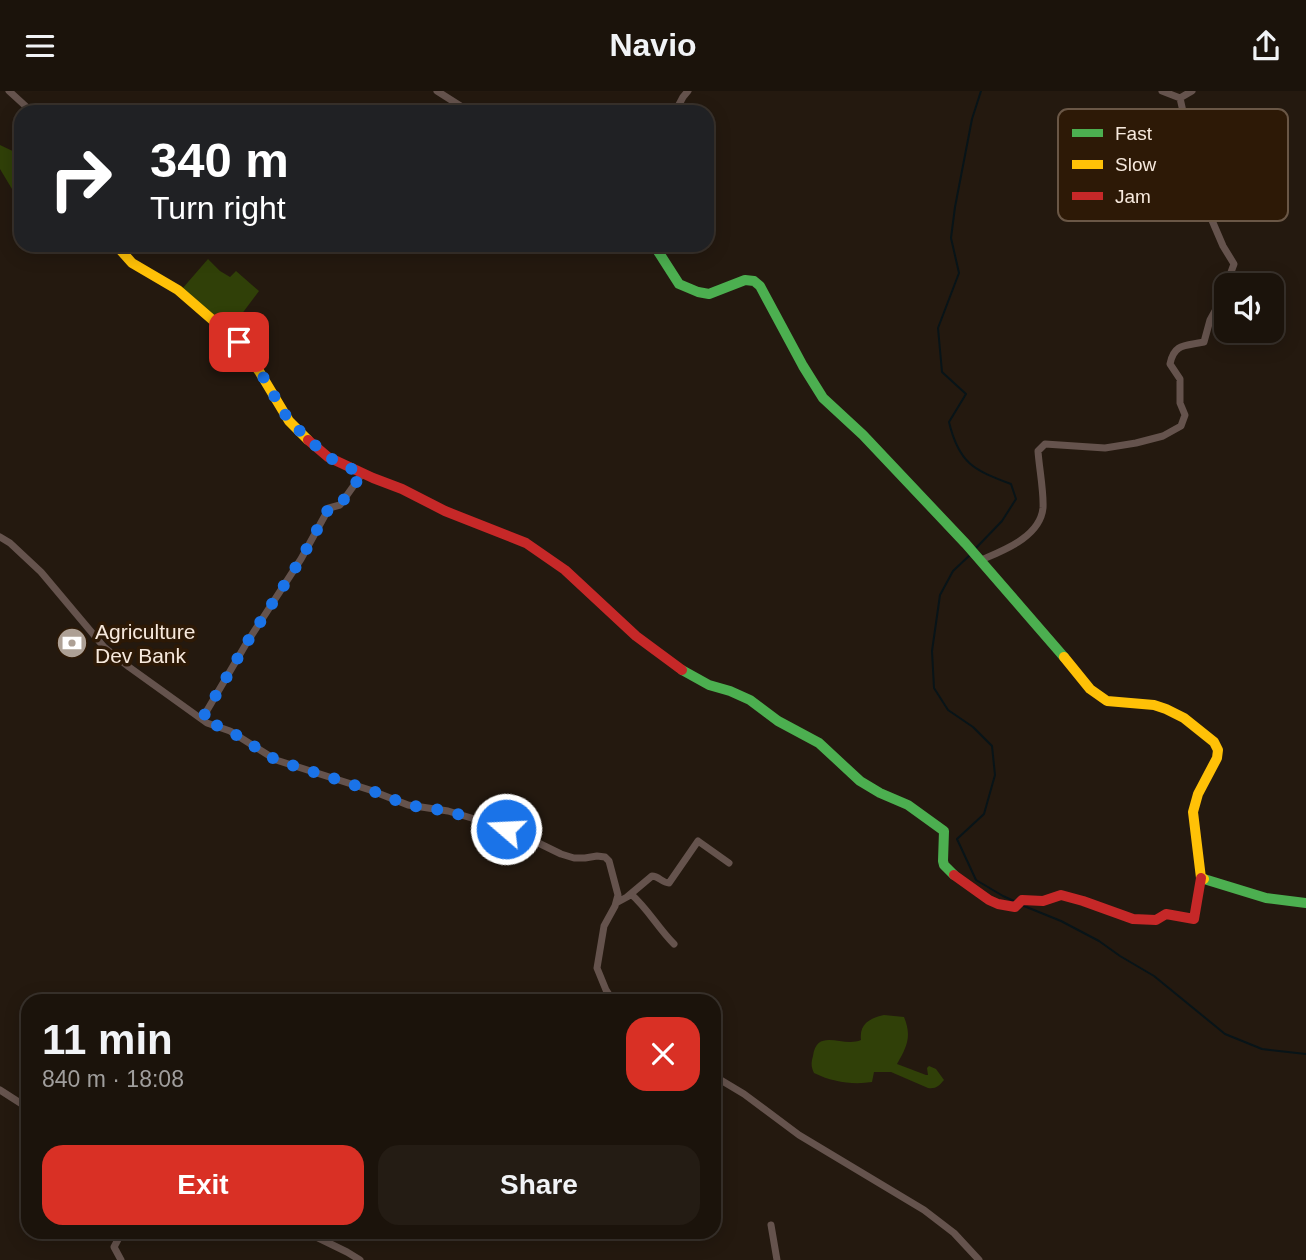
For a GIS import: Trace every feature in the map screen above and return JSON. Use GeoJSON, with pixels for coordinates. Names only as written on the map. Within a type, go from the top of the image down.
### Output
{"type":"FeatureCollection","features":[{"type":"Feature","properties":{"kind":"street"},"geometry":{"type":"LineString","coordinates":[[9,91],[24,105]]}},
{"type":"Feature","properties":{"kind":"street"},"geometry":{"type":"LineString","coordinates":[[438,91],[459,105]]}},
{"type":"Feature","properties":{"kind":"street"},"geometry":{"type":"LineString","coordinates":[[1162,91],[1180,98]]}},
{"type":"Feature","properties":{"kind":"street"},"geometry":{"type":"LineString","coordinates":[[1180,98],[1192,91]]}},
{"type":"Feature","properties":{"kind":"street"},"geometry":{"type":"LineString","coordinates":[[1180,98],[1182,109]]}},
{"type":"Feature","properties":{"kind":"street"},"geometry":{"type":"LineString","coordinates":[[981,560],[1007,549],[1034,529],[1043,509],[1038,451],[1045,444],[1105,448],[1163,436],[1181,426],[1185,415],[1180,403],[1180,379],[1170,364],[1172,354],[1182,345],[1204,342],[1210,320],[1220,302],[1234,264],[1212,221]]}},
{"type":"Feature","properties":{"kind":"street"},"geometry":{"type":"LineString","coordinates":[[122,252],[132,263],[178,290],[239,342],[289,421],[328,457],[533,548],[565,570],[636,636],[687,673],[709,685],[750,700],[778,721],[819,743],[860,782],[908,805],[944,831],[942,853],[945,866],[964,883],[993,902],[1043,901],[1061,895],[1133,919],[1156,920],[1166,914],[1194,919],[1201,879],[1193,811],[1198,794],[1217,758],[1218,750],[1214,742],[1185,718],[1166,709],[1154,705],[1107,701],[1090,689],[981,560],[863,435],[823,398],[760,286],[754,281],[745,280],[709,294],[698,292],[679,284],[658,252]]}},
{"type":"Feature","properties":{"kind":"street"},"geometry":{"type":"LineString","coordinates":[[202,719],[301,559],[329,508],[340,505],[362,474]]}},
{"type":"Feature","properties":{"kind":"street"},"geometry":{"type":"LineString","coordinates":[[0,537],[41,572],[104,647],[202,719],[230,731],[276,760],[408,805],[448,811],[488,823],[524,836],[561,854],[585,858],[605,857],[609,861],[618,895],[604,926],[597,968],[609,994]]}},
{"type":"Feature","properties":{"kind":"street"},"geometry":{"type":"LineString","coordinates":[[616,903],[652,876],[670,883],[698,841],[729,863]]}},
{"type":"Feature","properties":{"kind":"street"},"geometry":{"type":"LineString","coordinates":[[1201,879],[1229,888],[1306,903]]}},
{"type":"Feature","properties":{"kind":"street"},"geometry":{"type":"LineString","coordinates":[[631,894],[674,944]]}},
{"type":"Feature","properties":{"kind":"street"},"geometry":{"type":"LineString","coordinates":[[721,1080],[799,1135],[923,1210],[954,1233],[979,1260]]}},
{"type":"Feature","properties":{"kind":"street"},"geometry":{"type":"LineString","coordinates":[[0,1090],[21,1104]]}},
{"type":"Feature","properties":{"kind":"street"},"geometry":{"type":"LineString","coordinates":[[771,1226],[777,1260]]}},
{"type":"Feature","properties":{"kind":"street"},"geometry":{"type":"LineString","coordinates":[[118,1239],[114,1247],[121,1260]]}},
{"type":"Feature","properties":{"kind":"street"},"geometry":{"type":"LineString","coordinates":[[320,1239],[360,1260]]}},
{"type":"Feature","properties":{"kind":"green space"},"geometry":{"type":"Polygon","coordinates":[[[0,145],[14,152],[14,192],[0,169],[0,145]]]}},
{"type":"Feature","properties":{"kind":"green space"},"geometry":{"type":"Polygon","coordinates":[[[208,259],[230,277],[236,271],[259,291],[229,331],[182,289],[208,259]]]}},
{"type":"Feature","properties":{"kind":"green space"},"geometry":{"type":"Polygon","coordinates":[[[884,1015],[904,1017],[908,1030],[907,1041],[897,1064],[926,1075],[929,1066],[936,1069],[944,1080],[939,1085],[928,1088],[891,1072],[874,1072],[872,1082],[857,1083],[835,1081],[814,1073],[812,1061],[815,1047],[820,1042],[861,1040],[866,1023],[884,1015]]]}},
{"type":"Feature","properties":{"kind":"waterway"},"geometry":{"type":"LineString","coordinates":[[976,548],[1002,521],[1016,499],[1011,484],[978,469],[963,456],[958,447],[949,422],[966,394],[942,372],[938,328],[959,273],[951,238],[972,119],[981,91]]}},
{"type":"Feature","properties":{"kind":"waterway"},"geometry":{"type":"LineString","coordinates":[[970,555],[953,571],[940,595],[932,651],[934,688],[948,710],[973,727],[992,746],[995,775],[984,814],[957,839],[976,880],[1016,902]]}},
{"type":"Feature","properties":{"kind":"waterway"},"geometry":{"type":"LineString","coordinates":[[1024,906],[1099,941],[1154,976],[1225,1034],[1262,1049],[1306,1054]]}},
{"type":"Feature","properties":{"kind":"traffic: fast"},"geometry":{"type":"LineString","coordinates":[[658,252],[679,284],[698,292],[709,294],[745,280],[754,281],[760,286],[823,398],[863,435],[966,544],[1064,657]]}},
{"type":"Feature","properties":{"kind":"traffic: fast"},"geometry":{"type":"LineString","coordinates":[[682,670],[709,685],[750,700],[778,721],[819,743],[860,781],[908,805],[944,831],[943,861],[954,875]]}},
{"type":"Feature","properties":{"kind":"traffic: fast"},"geometry":{"type":"LineString","coordinates":[[1204,879],[1266,898],[1306,903]]}},
{"type":"Feature","properties":{"kind":"traffic: slow"},"geometry":{"type":"LineString","coordinates":[[122,252],[132,263],[178,290],[238,342],[289,421],[308,440]]}},
{"type":"Feature","properties":{"kind":"traffic: slow"},"geometry":{"type":"LineString","coordinates":[[1064,657],[1090,689],[1107,701],[1154,705],[1166,709],[1184,718],[1214,742],[1218,750],[1217,758],[1198,794],[1193,812],[1201,878],[1204,879]]}},
{"type":"Feature","properties":{"kind":"traffic: jam"},"geometry":{"type":"LineString","coordinates":[[308,440],[328,457],[445,511],[526,543],[565,570],[636,636],[682,670]]}},
{"type":"Feature","properties":{"kind":"traffic: jam"},"geometry":{"type":"LineString","coordinates":[[954,875],[998,904],[1015,907],[1022,900],[1043,901],[1061,895],[1133,919],[1156,920],[1166,914],[1194,919],[1201,878]]}},
{"type":"Feature","properties":{"kind":"place","name":"Agriculture Dev Bank"},"geometry":{"type":"Point","coordinates":[72,643]}},
{"type":"Feature","properties":{"kind":"route"},"geometry":{"type":"LineString","coordinates":[[239,342],[289,421],[328,457],[362,474],[340,505],[329,508],[301,559],[202,719],[230,731],[276,760],[408,805],[448,811],[506,829]]}}]}
